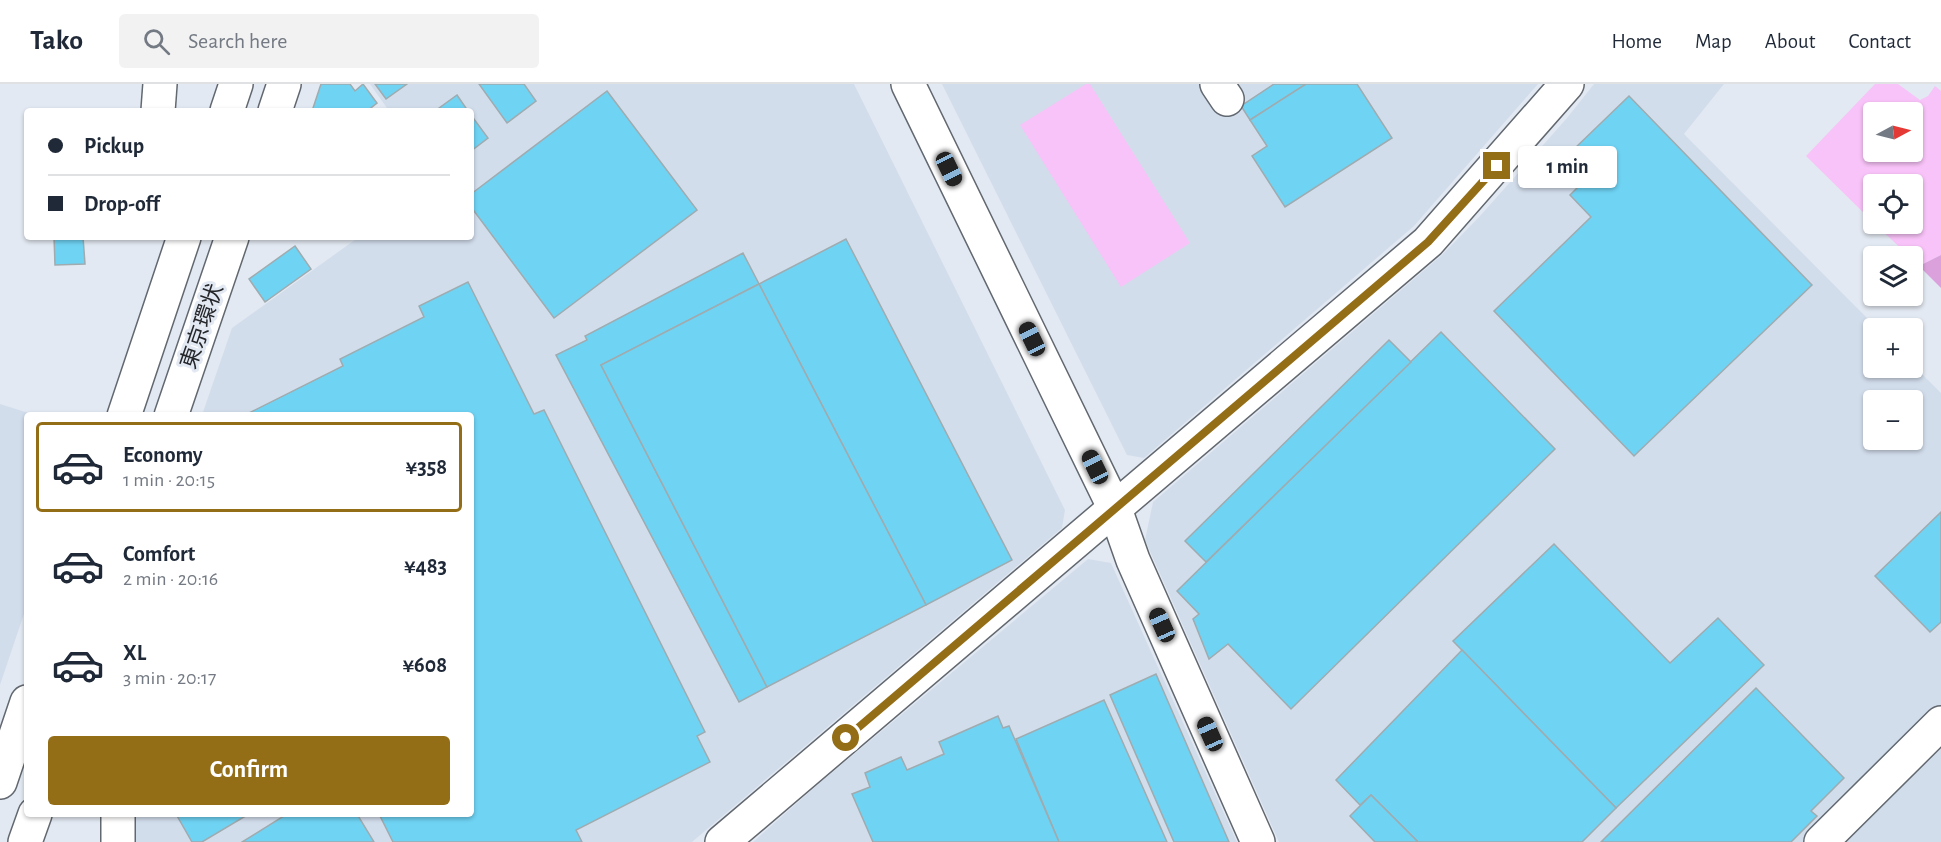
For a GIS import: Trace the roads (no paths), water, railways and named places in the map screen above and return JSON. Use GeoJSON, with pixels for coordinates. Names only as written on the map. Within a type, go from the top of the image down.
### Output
{"type":"FeatureCollection","features":[{"type":"Feature","properties":{"kind":"main road"},"geometry":{"type":"LineString","coordinates":[[158,108],[160,84]]}},
{"type":"Feature","properties":{"kind":"main road"},"geometry":{"type":"LineString","coordinates":[[228,108],[236,84]]}},
{"type":"Feature","properties":{"kind":"main road"},"geometry":{"type":"LineString","coordinates":[[275,108],[284,84]]}},
{"type":"Feature","properties":{"kind":"main road"},"geometry":{"type":"LineString","coordinates":[[908,84],[1115,509],[1133,560],[1258,842]]}},
{"type":"Feature","properties":{"kind":"main road"},"geometry":{"type":"LineString","coordinates":[[722,842],[1428,242],[1567,84]]}},
{"type":"Feature","properties":{"kind":"main road","name":"東京環状"},"geometry":{"type":"LineString","coordinates":[[125,412],[183,240]]}},
{"type":"Feature","properties":{"kind":"main road","name":"東京環状"},"geometry":{"type":"LineString","coordinates":[[172,412],[231,240]]}},
{"type":"Feature","properties":{"kind":"main road"},"geometry":{"type":"LineString","coordinates":[[0,782],[24,711]]}},
{"type":"Feature","properties":{"kind":"main road"},"geometry":{"type":"LineString","coordinates":[[1821,842],[1941,723]]}},
{"type":"Feature","properties":{"kind":"main road"},"geometry":{"type":"LineString","coordinates":[[26,842],[34,817]]}},
{"type":"Feature","properties":{"kind":"main road"},"geometry":{"type":"LineString","coordinates":[[118,817],[118,842]]}}]}
